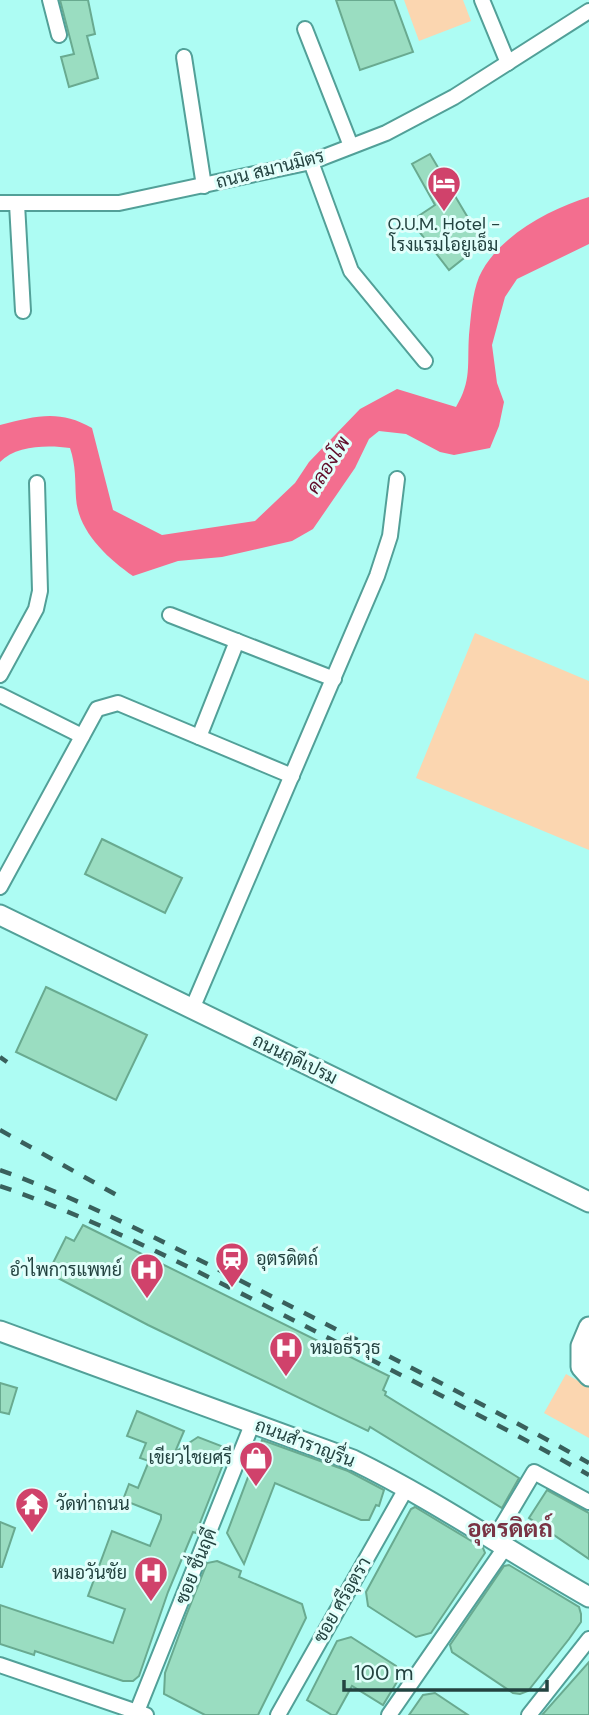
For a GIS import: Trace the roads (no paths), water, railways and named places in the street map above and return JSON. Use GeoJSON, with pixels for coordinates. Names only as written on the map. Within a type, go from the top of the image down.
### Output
{"type":"FeatureCollection","features":[{"type":"Feature","properties":{"kind":"street"},"geometry":{"type":"LineString","coordinates":[[50,0],[60,35]]}},
{"type":"Feature","properties":{"kind":"street"},"geometry":{"type":"LineString","coordinates":[[482,0],[508,62]]}},
{"type":"Feature","properties":{"kind":"street","name":"ถนน สมานมิตร"},"geometry":{"type":"LineString","coordinates":[[0,203],[119,203],[311,162],[412,119],[589,11]]}},
{"type":"Feature","properties":{"kind":"street"},"geometry":{"type":"LineString","coordinates":[[305,29],[351,146]]}},
{"type":"Feature","properties":{"kind":"street"},"geometry":{"type":"LineString","coordinates":[[184,57],[204,186]]}},
{"type":"Feature","properties":{"kind":"street"},"geometry":{"type":"LineString","coordinates":[[311,162],[351,271],[425,361]]}},
{"type":"Feature","properties":{"kind":"street"},"geometry":{"type":"LineString","coordinates":[[17,204],[23,311]]}},
{"type":"Feature","properties":{"kind":"street"},"geometry":{"type":"LineString","coordinates":[[192,1009],[334,679],[390,537],[397,479]]}},
{"type":"Feature","properties":{"kind":"street"},"geometry":{"type":"LineString","coordinates":[[0,675],[36,609],[40,592],[37,483]]}},
{"type":"Feature","properties":{"kind":"street"},"geometry":{"type":"LineString","coordinates":[[170,615],[334,679]]}},
{"type":"Feature","properties":{"kind":"street"},"geometry":{"type":"LineString","coordinates":[[199,737],[237,641]]}},
{"type":"Feature","properties":{"kind":"street"},"geometry":{"type":"LineString","coordinates":[[0,695],[82,736]]}},
{"type":"Feature","properties":{"kind":"street"},"geometry":{"type":"LineString","coordinates":[[0,887],[97,709],[118,704],[292,776]]}},
{"type":"Feature","properties":{"kind":"street","name":"ถนนฤดีเปรม"},"geometry":{"type":"LineString","coordinates":[[0,915],[589,1202]]}},
{"type":"Feature","properties":{"kind":"street"},"geometry":{"type":"LineString","coordinates":[[585,1372],[581,1346],[589,1327]]}},
{"type":"Feature","properties":{"kind":"street","name":"ถนนสำราญรื่น"},"geometry":{"type":"LineString","coordinates":[[0,1331],[353,1460],[407,1486],[499,1545],[589,1597]]}},
{"type":"Feature","properties":{"kind":"street","name":"ซอย ชื่นฤดี"},"geometry":{"type":"LineString","coordinates":[[142,1712],[253,1422]]}},
{"type":"Feature","properties":{"kind":"street"},"geometry":{"type":"LineString","coordinates":[[389,1715],[499,1545],[534,1472],[589,1503]]}},
{"type":"Feature","properties":{"kind":"street","name":"ซอย ศรีอุตรา"},"geometry":{"type":"LineString","coordinates":[[278,1715],[407,1486]]}},
{"type":"Feature","properties":{"kind":"street"},"geometry":{"type":"LineString","coordinates":[[529,1715],[589,1639]]}},
{"type":"Feature","properties":{"kind":"street"},"geometry":{"type":"LineString","coordinates":[[0,1665],[142,1712]]}},
{"type":"Feature","properties":{"kind":"water","name":"คลองโพ"},"geometry":{"type":"Polygon","coordinates":[[[589,197],[589,244],[517,279],[505,297],[492,345],[497,383],[504,402],[499,426],[490,448],[454,455],[440,452],[406,434],[379,431],[369,439],[355,468],[313,529],[292,541],[222,557],[178,561],[133,576],[104,552],[82,522],[70,448],[24,449],[0,462],[0,425],[36,417],[69,418],[92,428],[113,510],[162,535],[255,521],[295,483],[309,462],[360,409],[397,389],[456,407],[467,380],[475,291],[487,263],[498,249],[526,226],[557,209],[589,197]]]}},
{"type":"Feature","properties":{"kind":"railway"},"geometry":{"type":"LineString","coordinates":[[0,1057],[7,1062]]}},
{"type":"Feature","properties":{"kind":"railway"},"geometry":{"type":"LineString","coordinates":[[0,1130],[122,1198]]}},
{"type":"Feature","properties":{"kind":"railway"},"geometry":{"type":"LineString","coordinates":[[0,1170],[97,1210],[161,1241],[423,1374],[589,1463]]}},
{"type":"Feature","properties":{"kind":"railway"},"geometry":{"type":"LineString","coordinates":[[0,1186],[77,1216],[191,1269],[447,1398],[589,1475]]}},
{"type":"Feature","properties":{"kind":"place","name":"O.U.M. Hotel - โรงแรมโอยูเอ็ม"},"geometry":{"type":"Point","coordinates":[444,213]}},
{"type":"Feature","properties":{"kind":"place","name":"อุตรดิตถ์"},"geometry":{"type":"Point","coordinates":[232,1289]}},
{"type":"Feature","properties":{"kind":"place","name":"อำไพการแพทย์"},"geometry":{"type":"Point","coordinates":[147,1300]}},
{"type":"Feature","properties":{"kind":"place","name":"หมอธีรวุธ"},"geometry":{"type":"Point","coordinates":[286,1378]}},
{"type":"Feature","properties":{"kind":"place","name":"เขียวไชยศรี"},"geometry":{"type":"Point","coordinates":[256,1488]}},
{"type":"Feature","properties":{"kind":"place","name":"วัดท่าถนน"},"geometry":{"type":"Point","coordinates":[32,1534]}},
{"type":"Feature","properties":{"kind":"place","name":"หมอวันชัย"},"geometry":{"type":"Point","coordinates":[151,1603]}},
{"type":"Feature","properties":{"kind":"district","name":"อุตรดิตถ์"},"geometry":{"type":"Point","coordinates":[510,1528]}}]}
